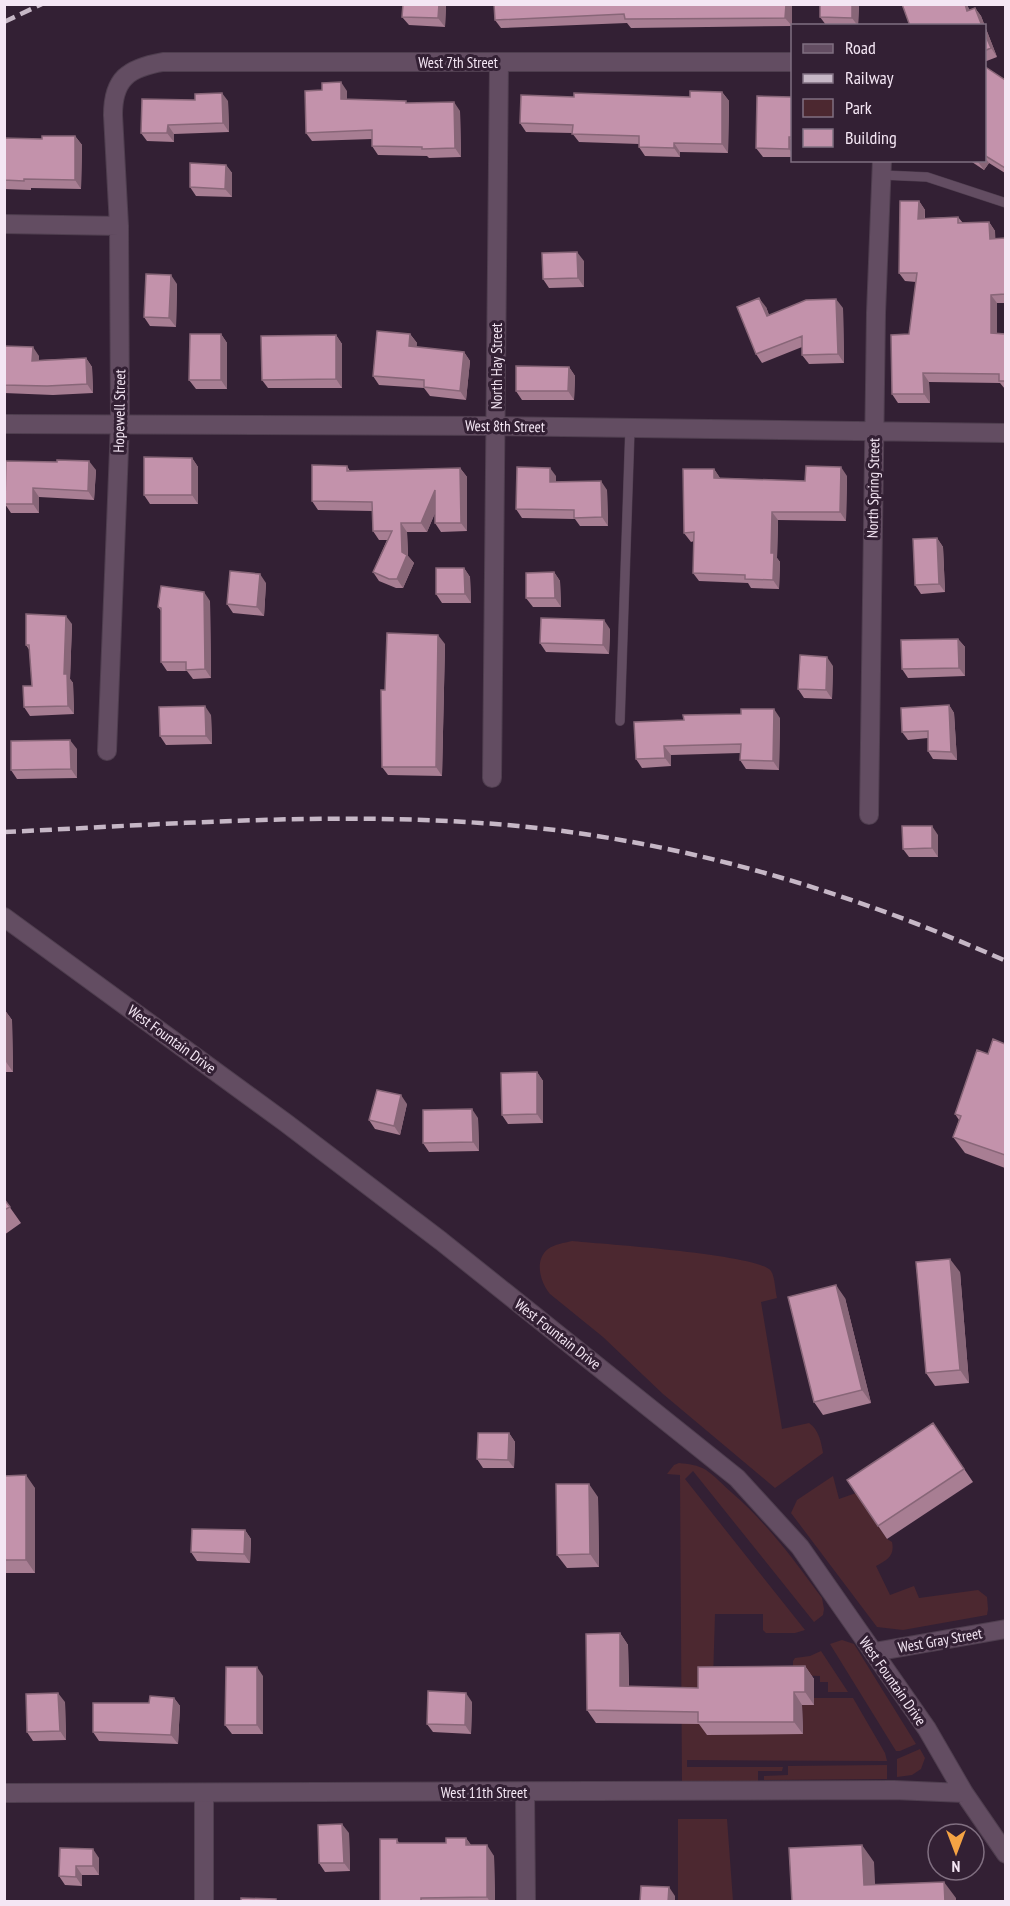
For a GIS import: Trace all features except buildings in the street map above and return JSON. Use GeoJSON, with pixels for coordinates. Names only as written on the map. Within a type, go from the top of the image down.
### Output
{"type":"FeatureCollection","features":[{"type":"Feature","properties":{"kind":"street","name":"West 7th Street"},"geometry":{"type":"LineString","coordinates":[[126,76],[139,68],[163,62],[791,62]]}},
{"type":"Feature","properties":{"kind":"street","name":"North Hay Street"},"geometry":{"type":"LineString","coordinates":[[492,778],[499,62]]}},
{"type":"Feature","properties":{"kind":"street","name":"Hopewell Street"},"geometry":{"type":"LineString","coordinates":[[107,751],[120,424],[119,226],[113,100],[120,82],[126,76]]}},
{"type":"Feature","properties":{"kind":"street","name":"North Spring Street"},"geometry":{"type":"LineString","coordinates":[[869,815],[876,313],[882,168]]}},
{"type":"Feature","properties":{"kind":"street"},"geometry":{"type":"LineString","coordinates":[[4,224],[119,226]]}},
{"type":"Feature","properties":{"kind":"street","name":"West 8th Street"},"geometry":{"type":"LineString","coordinates":[[4,424],[495,426],[1005,433]]}},
{"type":"Feature","properties":{"kind":"street","name":"West Fountain Drive"},"geometry":{"type":"LineString","coordinates":[[4,917],[277,1116],[441,1241],[737,1478],[800,1547],[927,1729],[964,1793],[1005,1854]]}},
{"type":"Feature","properties":{"kind":"street","name":"West Gray Street"},"geometry":{"type":"LineString","coordinates":[[874,1652],[1005,1629]]}},
{"type":"Feature","properties":{"kind":"street","name":"West 11th Street"},"geometry":{"type":"LineString","coordinates":[[4,1793],[894,1790],[964,1793]]}},
{"type":"Feature","properties":{"kind":"street"},"geometry":{"type":"LineString","coordinates":[[525,1792],[526,1902]]}},
{"type":"Feature","properties":{"kind":"street"},"geometry":{"type":"LineString","coordinates":[[204,1793],[204,1902]]}},
{"type":"Feature","properties":{"kind":"lane"},"geometry":{"type":"LineString","coordinates":[[882,168],[927,177],[1005,203]]}},
{"type":"Feature","properties":{"kind":"lane"},"geometry":{"type":"LineString","coordinates":[[621,721],[630,428]]}},
{"type":"Feature","properties":{"kind":"green space"},"geometry":{"type":"Polygon","coordinates":[[[572,1241],[710,1255],[760,1265],[771,1271],[777,1298],[761,1302],[782,1429],[809,1423],[817,1433],[823,1453],[775,1488],[663,1394],[603,1337],[546,1289],[540,1271],[541,1259],[548,1249],[572,1241]]]}},
{"type":"Feature","properties":{"kind":"green space"},"geometry":{"type":"Polygon","coordinates":[[[679,1463],[706,1470],[756,1516],[822,1598],[824,1609],[823,1615],[814,1622],[693,1471],[685,1479],[805,1630],[795,1633],[766,1633],[763,1630],[763,1614],[715,1614],[713,1680],[803,1734],[802,1705],[814,1705],[814,1698],[853,1698],[885,1753],[887,1761],[687,1760],[687,1767],[783,1767],[782,1771],[758,1771],[758,1781],[682,1782],[680,1475],[667,1474],[674,1465],[679,1463]]]}},
{"type":"Feature","properties":{"kind":"green space"},"geometry":{"type":"Polygon","coordinates":[[[833,1476],[839,1499],[856,1493],[887,1539],[892,1542],[891,1554],[876,1566],[890,1595],[914,1586],[919,1598],[978,1590],[987,1597],[987,1615],[903,1630],[877,1627],[791,1513],[797,1500],[833,1476]]]}},
{"type":"Feature","properties":{"kind":"green space"},"geometry":{"type":"Polygon","coordinates":[[[842,1640],[854,1644],[916,1744],[896,1751],[830,1644],[842,1640]]]}},
{"type":"Feature","properties":{"kind":"green space"},"geometry":{"type":"Polygon","coordinates":[[[821,1651],[848,1692],[828,1692],[828,1682],[820,1682],[820,1676],[793,1675],[795,1658],[810,1656],[821,1651]]]}},
{"type":"Feature","properties":{"kind":"green space"},"geometry":{"type":"Polygon","coordinates":[[[920,1749],[925,1758],[921,1769],[912,1775],[897,1777],[897,1759],[920,1749]]]}},
{"type":"Feature","properties":{"kind":"green space"},"geometry":{"type":"Polygon","coordinates":[[[887,1765],[887,1779],[764,1780],[764,1776],[788,1775],[788,1766],[887,1765]]]}},
{"type":"Feature","properties":{"kind":"green space"},"geometry":{"type":"Polygon","coordinates":[[[678,1819],[727,1819],[733,1901],[678,1901],[678,1819]]]}},
{"type":"Feature","properties":{"kind":"railway"},"geometry":{"type":"LineString","coordinates":[[4,22],[42,4]]}},
{"type":"Feature","properties":{"kind":"railway"},"geometry":{"type":"LineString","coordinates":[[4,832],[197,822],[390,819],[518,826],[581,834],[644,844],[706,858],[828,892],[888,913],[1006,961]]}}]}
